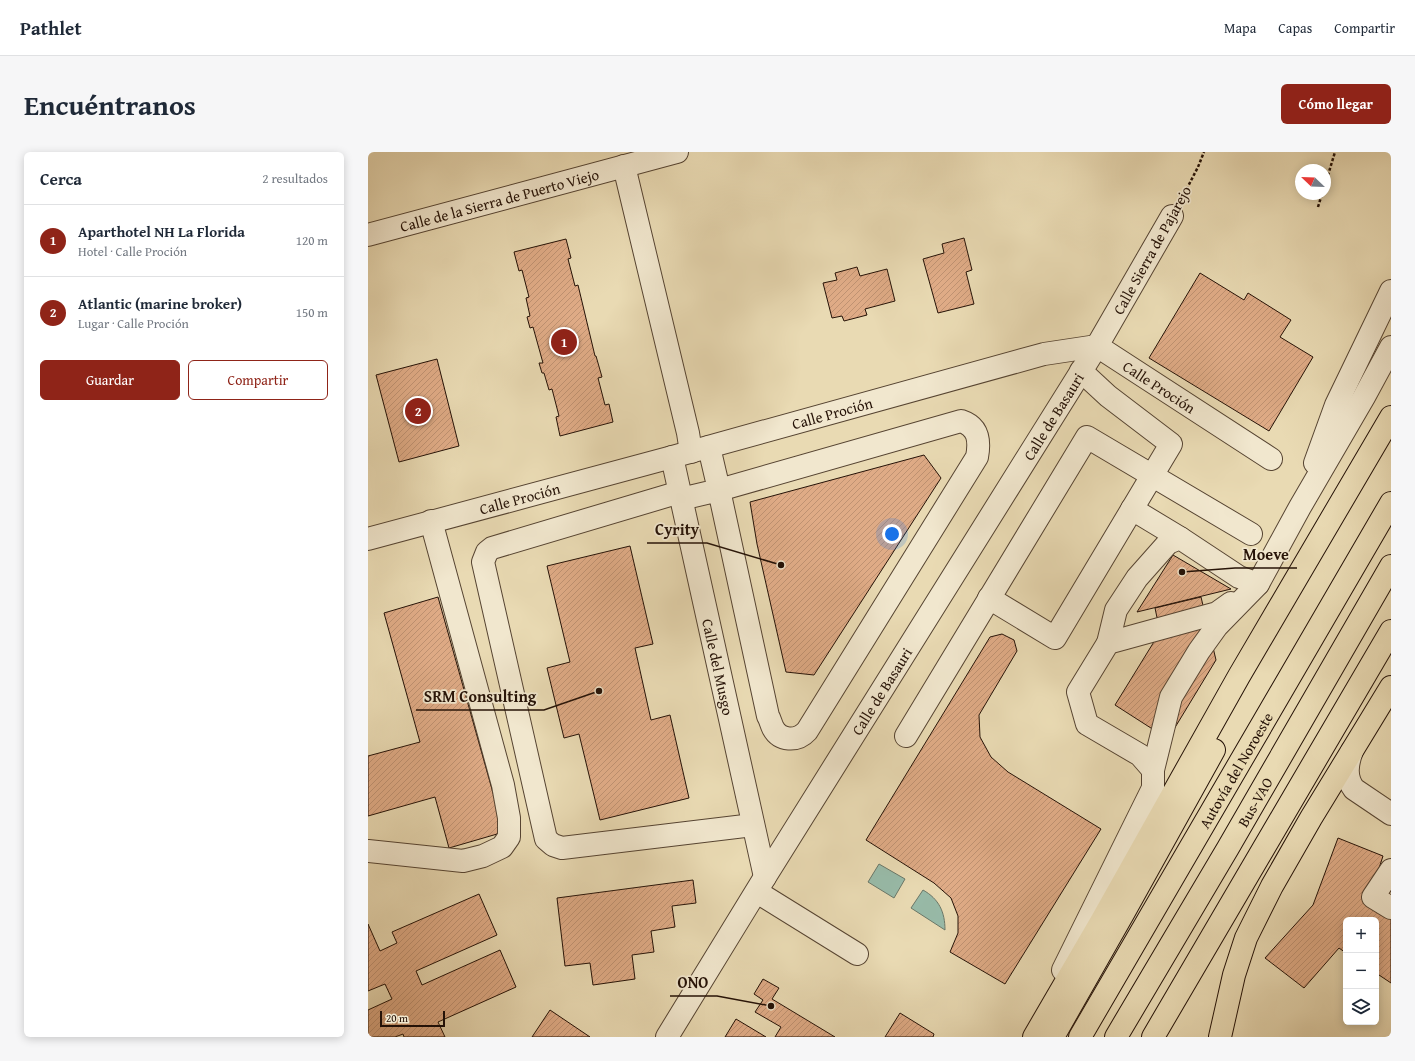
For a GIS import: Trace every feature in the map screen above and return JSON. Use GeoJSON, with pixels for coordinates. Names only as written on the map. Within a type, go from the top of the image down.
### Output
{"type":"FeatureCollection","features":[{"type":"Feature","properties":{"kind":"highway"},"geometry":{"type":"LineString","coordinates":[[1034,1037],[1102,920],[1161,812],[1239,676],[1391,417]]}},
{"type":"Feature","properties":{"kind":"highway"},"geometry":{"type":"LineString","coordinates":[[1052,1037],[1121,919],[1172,825],[1277,640],[1391,447]]}},
{"type":"Feature","properties":{"kind":"highway","name":"Autovía del Noroeste"},"geometry":{"type":"LineString","coordinates":[[1080,1037],[1391,503]]}},
{"type":"Feature","properties":{"kind":"highway","name":"Bus-VAO"},"geometry":{"type":"LineString","coordinates":[[1116,1037],[1391,566]]}},
{"type":"Feature","properties":{"kind":"highway"},"geometry":{"type":"LineString","coordinates":[[1153,1037],[1391,631]]}},
{"type":"Feature","properties":{"kind":"highway"},"geometry":{"type":"LineString","coordinates":[[1220,1037],[1234,975],[1246,938],[1272,886],[1391,687]]}},
{"type":"Feature","properties":{"kind":"street","name":"Calle de la Sierra de Puerto Viejo"},"geometry":{"type":"LineString","coordinates":[[368,235],[677,152]]}},
{"type":"Feature","properties":{"kind":"street"},"geometry":{"type":"LineString","coordinates":[[624,166],[691,452],[719,490],[768,716],[773,728],[779,734],[794,739],[802,737],[807,731],[977,458],[979,446],[974,429],[968,423],[961,421],[719,490],[680,495],[492,548],[487,552],[483,562],[546,839],[552,845],[562,848],[753,825]]}},
{"type":"Feature","properties":{"kind":"street","name":"Calle Sierra de Pajarejo"},"geometry":{"type":"LineString","coordinates":[[1097,346],[1172,216]]}},
{"type":"Feature","properties":{"kind":"street"},"geometry":{"type":"LineString","coordinates":[[1300,507],[1336,405],[1391,291]]}},
{"type":"Feature","properties":{"kind":"street","name":"Calle Proción"},"geometry":{"type":"LineString","coordinates":[[368,539],[691,452],[1044,354],[1097,346],[1272,459]]}},
{"type":"Feature","properties":{"kind":"street","name":"Calle de Basauri"},"geometry":{"type":"LineString","coordinates":[[666,1037],[1097,346]]}},
{"type":"Feature","properties":{"kind":"street"},"geometry":{"type":"LineString","coordinates":[[1029,1037],[1153,788],[1153,770],[1171,697],[1199,651],[1217,626],[1258,584],[1391,347]]}},
{"type":"Feature","properties":{"kind":"street"},"geometry":{"type":"LineString","coordinates":[[989,598],[1054,638],[1171,444],[1108,396],[1081,370]]}},
{"type":"Feature","properties":{"kind":"street"},"geometry":{"type":"LineString","coordinates":[[906,736],[1087,438],[1153,475],[1251,534]]}},
{"type":"Feature","properties":{"kind":"street","name":"Calle del Musgo"},"geometry":{"type":"LineString","coordinates":[[691,452],[680,495],[753,825],[761,884]]}},
{"type":"Feature","properties":{"kind":"street"},"geometry":{"type":"LineString","coordinates":[[1132,509],[1180,538],[1238,577],[1258,584]]}},
{"type":"Feature","properties":{"kind":"street"},"geometry":{"type":"LineString","coordinates":[[368,851],[463,861],[484,856],[502,847],[509,837],[509,818],[503,785],[431,521]]}},
{"type":"Feature","properties":{"kind":"street"},"geometry":{"type":"LineString","coordinates":[[1153,770],[1140,755],[1087,724],[1078,692],[1108,643],[1116,610],[1136,578],[1168,543],[1180,538]]}},
{"type":"Feature","properties":{"kind":"street"},"geometry":{"type":"LineString","coordinates":[[1108,643],[1217,613],[1258,584]]}},
{"type":"Feature","properties":{"kind":"street"},"geometry":{"type":"LineString","coordinates":[[1352,751],[1349,759],[1348,771],[1348,779],[1351,786],[1391,814]]}},
{"type":"Feature","properties":{"kind":"street"},"geometry":{"type":"LineString","coordinates":[[1391,870],[1373,897],[1391,908]]}},
{"type":"Feature","properties":{"kind":"street"},"geometry":{"type":"LineString","coordinates":[[761,884],[857,954]]}},
{"type":"Feature","properties":{"kind":"path","name":"Calle Sierra de Pajarejo"},"geometry":{"type":"LineString","coordinates":[[1172,216],[1198,168],[1204,152]]}},
{"type":"Feature","properties":{"kind":"path"},"geometry":{"type":"LineString","coordinates":[[1331,165],[1335,152]]}},
{"type":"Feature","properties":{"kind":"path"},"geometry":{"type":"LineString","coordinates":[[1318,208],[1320,200]]}},
{"type":"Feature","properties":{"kind":"shaded area"},"geometry":{"type":"Polygon","coordinates":[[[879,864],[905,879],[894,898],[868,882],[879,864]]]}},
{"type":"Feature","properties":{"kind":"shaded area"},"geometry":{"type":"Polygon","coordinates":[[[923,890],[937,902],[940,907],[944,917],[945,930],[911,908],[923,890]]]}},
{"type":"Feature","properties":{"kind":"building"},"geometry":{"type":"Polygon","coordinates":[[[964,238],[972,270],[966,272],[974,304],[938,313],[923,259],[944,253],[942,244],[964,238]]]}},
{"type":"Feature","properties":{"kind":"building"},"geometry":{"type":"Polygon","coordinates":[[[566,239],[571,258],[568,259],[575,286],[578,285],[595,356],[602,377],[598,378],[605,405],[609,404],[613,422],[560,436],[556,417],[559,416],[552,389],[549,390],[544,373],[542,373],[539,363],[543,363],[533,327],[530,328],[527,317],[530,316],[526,298],[529,297],[522,270],[519,271],[514,252],[566,239]]]}},
{"type":"Feature","properties":{"kind":"building"},"geometry":{"type":"Polygon","coordinates":[[[857,267],[860,276],[887,269],[895,301],[865,309],[867,315],[844,321],[842,316],[832,318],[823,283],[837,280],[835,273],[857,267]]]}},
{"type":"Feature","properties":{"kind":"building"},"geometry":{"type":"Polygon","coordinates":[[[1200,273],[1244,300],[1248,293],[1291,320],[1280,337],[1313,357],[1269,431],[1149,358],[1200,273]]]}},
{"type":"Feature","properties":{"kind":"building"},"geometry":{"type":"Polygon","coordinates":[[[437,359],[459,446],[399,462],[376,375],[437,359]]]}},
{"type":"Feature","properties":{"kind":"building"},"geometry":{"type":"Polygon","coordinates":[[[924,455],[941,478],[814,675],[786,672],[757,544],[750,502],[924,455]]]}},
{"type":"Feature","properties":{"kind":"building"},"geometry":{"type":"Polygon","coordinates":[[[630,546],[653,644],[635,648],[651,720],[670,715],[689,798],[600,820],[579,734],[564,738],[547,668],[570,662],[547,566],[630,546]]]}},
{"type":"Feature","properties":{"kind":"building"},"geometry":{"type":"Polygon","coordinates":[[[1173,555],[1231,589],[1137,612],[1173,555]]]}},
{"type":"Feature","properties":{"kind":"building"},"geometry":{"type":"Polygon","coordinates":[[[438,597],[504,832],[449,848],[435,797],[368,816],[368,756],[420,742],[384,613],[438,597]]]}},
{"type":"Feature","properties":{"kind":"building"},"geometry":{"type":"Polygon","coordinates":[[[1201,597],[1216,660],[1168,739],[1115,705],[1160,632],[1155,608],[1201,597]]]}},
{"type":"Feature","properties":{"kind":"building"},"geometry":{"type":"Polygon","coordinates":[[[1002,634],[1014,640],[1017,651],[979,715],[980,737],[991,757],[1008,772],[1101,829],[1005,984],[950,952],[958,933],[958,916],[951,898],[934,883],[866,840],[990,637],[1002,634]]]}},
{"type":"Feature","properties":{"kind":"building"},"geometry":{"type":"Polygon","coordinates":[[[1338,838],[1383,856],[1367,905],[1391,919],[1391,983],[1379,975],[1379,917],[1343,917],[1343,951],[1339,948],[1304,988],[1265,958],[1313,905],[1338,838]]]}},
{"type":"Feature","properties":{"kind":"building"},"geometry":{"type":"Polygon","coordinates":[[[693,880],[696,903],[672,906],[675,927],[651,931],[654,952],[632,955],[635,979],[593,985],[590,963],[565,966],[557,898],[693,880]]]}},
{"type":"Feature","properties":{"kind":"building"},"geometry":{"type":"Polygon","coordinates":[[[479,894],[497,935],[416,971],[422,985],[500,950],[516,987],[438,1022],[445,1037],[404,1037],[403,1034],[395,1037],[368,1037],[368,1010],[392,999],[385,984],[368,991],[368,924],[380,951],[397,943],[392,932],[479,894]]]}},
{"type":"Feature","properties":{"kind":"building"},"geometry":{"type":"Polygon","coordinates":[[[763,979],[779,988],[772,999],[835,1037],[775,1037],[781,1027],[755,1012],[763,1000],[754,994],[763,979]]]}},
{"type":"Feature","properties":{"kind":"building"},"geometry":{"type":"Polygon","coordinates":[[[550,1010],[590,1037],[532,1037],[550,1010]]]}},
{"type":"Feature","properties":{"kind":"building"},"geometry":{"type":"Polygon","coordinates":[[[900,1013],[934,1034],[933,1037],[885,1037],[900,1013]]]}},
{"type":"Feature","properties":{"kind":"building"},"geometry":{"type":"Polygon","coordinates":[[[736,1019],[766,1037],[725,1037],[736,1019]]]}},
{"type":"Feature","properties":{"kind":"place","name":"Aparthotel NH La Florida"},"geometry":{"type":"Point","coordinates":[564,342]}},
{"type":"Feature","properties":{"kind":"place","name":"Atlantic (marine broker)"},"geometry":{"type":"Point","coordinates":[418,411]}},
{"type":"Feature","properties":{"kind":"place","name":"Cyrity"},"geometry":{"type":"Point","coordinates":[781,565]}},
{"type":"Feature","properties":{"kind":"place","name":"Moeve"},"geometry":{"type":"Point","coordinates":[1182,572]}},
{"type":"Feature","properties":{"kind":"place","name":"SRM Consulting"},"geometry":{"type":"Point","coordinates":[599,691]}},
{"type":"Feature","properties":{"kind":"place","name":"ONO"},"geometry":{"type":"Point","coordinates":[771,1006]}}]}
